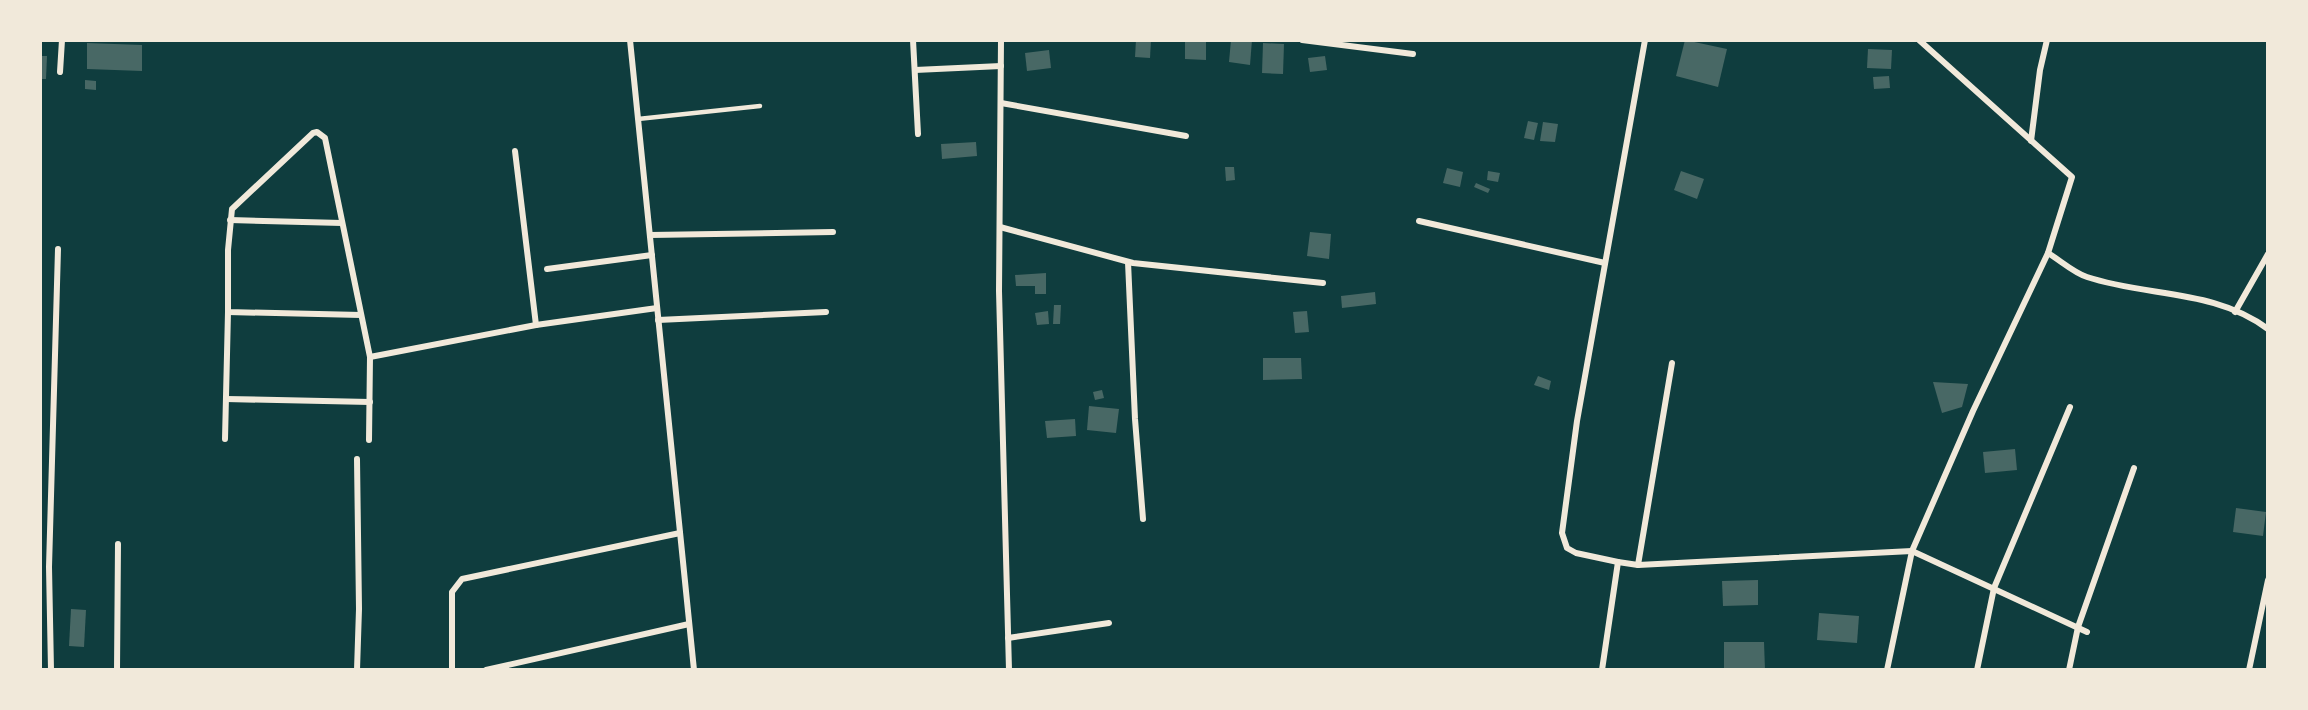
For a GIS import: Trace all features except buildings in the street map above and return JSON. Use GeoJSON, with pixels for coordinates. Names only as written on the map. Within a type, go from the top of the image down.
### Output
{"type":"FeatureCollection","features":[{"type":"Feature","properties":{"kind":"street"},"geometry":{"type":"LineString","coordinates":[[60,72],[62,40]]}},
{"type":"Feature","properties":{"kind":"street"},"geometry":{"type":"LineString","coordinates":[[630,40],[694,669]]}},
{"type":"Feature","properties":{"kind":"street"},"geometry":{"type":"LineString","coordinates":[[913,40],[918,134]]}},
{"type":"Feature","properties":{"kind":"street"},"geometry":{"type":"LineString","coordinates":[[1001,40],[1000,227],[1003,497],[1009,669]]}},
{"type":"Feature","properties":{"kind":"street"},"geometry":{"type":"LineString","coordinates":[[1302,40],[1413,54]]}},
{"type":"Feature","properties":{"kind":"street"},"geometry":{"type":"LineString","coordinates":[[1645,40],[1576,421],[1562,533],[1567,548],[1576,553],[1638,565],[1912,550],[2087,632]]}},
{"type":"Feature","properties":{"kind":"street"},"geometry":{"type":"LineString","coordinates":[[1887,669],[1912,550],[1973,411],[2048,253],[2072,177],[1918,40]]}},
{"type":"Feature","properties":{"kind":"street"},"geometry":{"type":"LineString","coordinates":[[2031,141],[2047,40]]}},
{"type":"Feature","properties":{"kind":"street"},"geometry":{"type":"LineString","coordinates":[[915,70],[1001,66]]}},
{"type":"Feature","properties":{"kind":"street"},"geometry":{"type":"LineString","coordinates":[[1001,103],[1186,136]]}},
{"type":"Feature","properties":{"kind":"street"},"geometry":{"type":"LineString","coordinates":[[225,439],[230,220],[236,204],[313,133],[317,132],[325,138],[370,357],[369,440]]}},
{"type":"Feature","properties":{"kind":"street"},"geometry":{"type":"LineString","coordinates":[[515,151],[536,325]]}},
{"type":"Feature","properties":{"kind":"street"},"geometry":{"type":"LineString","coordinates":[[230,220],[342,222]]}},
{"type":"Feature","properties":{"kind":"street"},"geometry":{"type":"LineString","coordinates":[[1419,221],[1605,263]]}},
{"type":"Feature","properties":{"kind":"street"},"geometry":{"type":"LineString","coordinates":[[1000,227],[1128,262],[1323,283]]}},
{"type":"Feature","properties":{"kind":"street"},"geometry":{"type":"LineString","coordinates":[[650,235],[833,232]]}},
{"type":"Feature","properties":{"kind":"street"},"geometry":{"type":"LineString","coordinates":[[51,669],[49,567],[57,249]]}},
{"type":"Feature","properties":{"kind":"street"},"geometry":{"type":"LineString","coordinates":[[2048,253],[2084,276],[2202,299],[2235,312],[2268,329]]}},
{"type":"Feature","properties":{"kind":"street"},"geometry":{"type":"LineString","coordinates":[[2235,312],[2268,254]]}},
{"type":"Feature","properties":{"kind":"street"},"geometry":{"type":"LineString","coordinates":[[547,269],[652,255]]}},
{"type":"Feature","properties":{"kind":"street"},"geometry":{"type":"LineString","coordinates":[[1128,262],[1135,419],[1143,519]]}},
{"type":"Feature","properties":{"kind":"street"},"geometry":{"type":"LineString","coordinates":[[370,357],[536,325],[657,308]]}},
{"type":"Feature","properties":{"kind":"street"},"geometry":{"type":"LineString","coordinates":[[228,312],[361,315]]}},
{"type":"Feature","properties":{"kind":"street"},"geometry":{"type":"LineString","coordinates":[[658,320],[826,312]]}},
{"type":"Feature","properties":{"kind":"street"},"geometry":{"type":"LineString","coordinates":[[1638,565],[1671,363]]}},
{"type":"Feature","properties":{"kind":"street"},"geometry":{"type":"LineString","coordinates":[[225,399],[370,402]]}},
{"type":"Feature","properties":{"kind":"street"},"geometry":{"type":"LineString","coordinates":[[1977,669],[1994,588],[2070,407]]}},
{"type":"Feature","properties":{"kind":"street"},"geometry":{"type":"LineString","coordinates":[[357,459],[359,609],[357,669]]}},
{"type":"Feature","properties":{"kind":"street"},"geometry":{"type":"LineString","coordinates":[[2069,669],[2078,627],[2134,468]]}},
{"type":"Feature","properties":{"kind":"street"},"geometry":{"type":"LineString","coordinates":[[452,669],[452,592],[462,579],[680,533]]}},
{"type":"Feature","properties":{"kind":"street"},"geometry":{"type":"LineString","coordinates":[[117,669],[118,544]]}},
{"type":"Feature","properties":{"kind":"street"},"geometry":{"type":"LineString","coordinates":[[1602,669],[1618,562]]}},
{"type":"Feature","properties":{"kind":"street"},"geometry":{"type":"LineString","coordinates":[[2248,669],[2268,580]]}},
{"type":"Feature","properties":{"kind":"street"},"geometry":{"type":"LineString","coordinates":[[1008,638],[1109,623]]}},
{"type":"Feature","properties":{"kind":"street"},"geometry":{"type":"LineString","coordinates":[[486,669],[499,668],[689,624]]}},
{"type":"Feature","properties":{"kind":"lane"},"geometry":{"type":"LineString","coordinates":[[638,119],[760,106]]}}]}
